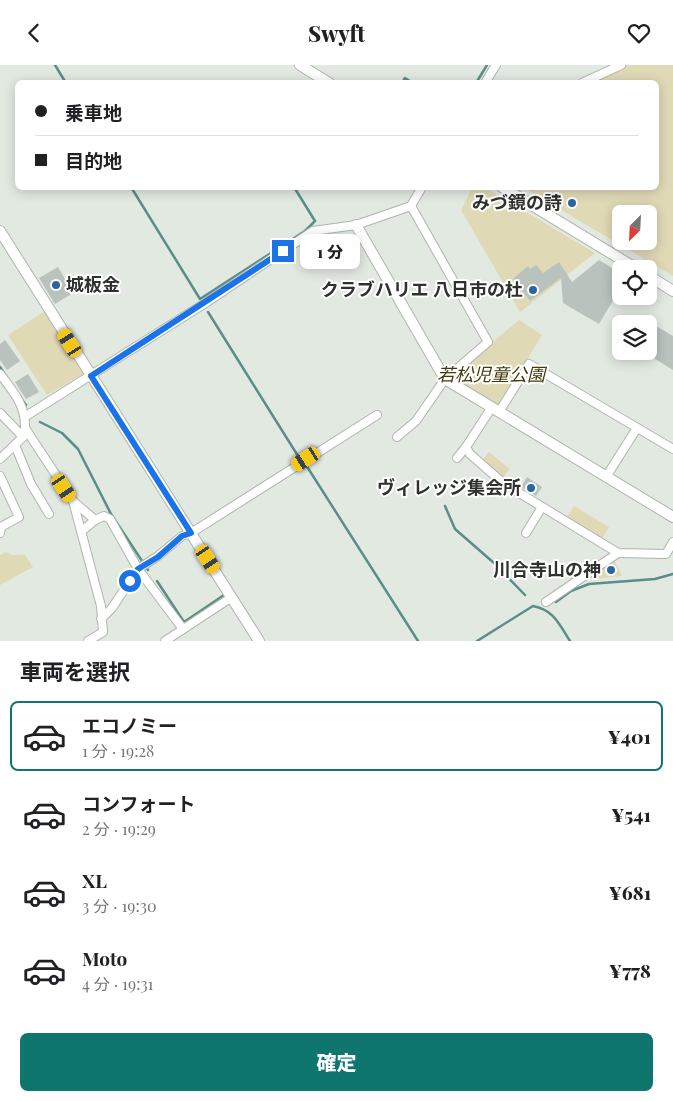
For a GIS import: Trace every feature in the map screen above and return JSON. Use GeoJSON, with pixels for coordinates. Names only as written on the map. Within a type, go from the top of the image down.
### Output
{"type":"FeatureCollection","features":[{"type":"Feature","properties":{"kind":"street"},"geometry":{"type":"LineString","coordinates":[[300,65],[323,80]]}},
{"type":"Feature","properties":{"kind":"street"},"geometry":{"type":"LineString","coordinates":[[487,80],[496,65]]}},
{"type":"Feature","properties":{"kind":"street"},"geometry":{"type":"LineString","coordinates":[[588,80],[621,65]]}},
{"type":"Feature","properties":{"kind":"street"},"geometry":{"type":"LineString","coordinates":[[26,416],[91,376],[313,231],[356,225],[411,206],[420,190]]}},
{"type":"Feature","properties":{"kind":"street"},"geometry":{"type":"LineString","coordinates":[[507,190],[622,260]]}},
{"type":"Feature","properties":{"kind":"street"},"geometry":{"type":"LineString","coordinates":[[397,437],[416,421],[445,379],[488,342],[411,206]]}},
{"type":"Feature","properties":{"kind":"street"},"geometry":{"type":"LineString","coordinates":[[356,225],[445,379],[673,517]]}},
{"type":"Feature","properties":{"kind":"street"},"geometry":{"type":"LineString","coordinates":[[0,231],[259,641]]}},
{"type":"Feature","properties":{"kind":"street"},"geometry":{"type":"LineString","coordinates":[[657,281],[673,291]]}},
{"type":"Feature","properties":{"kind":"street"},"geometry":{"type":"LineString","coordinates":[[457,458],[496,410],[529,364],[673,449]]}},
{"type":"Feature","properties":{"kind":"street"},"geometry":{"type":"LineString","coordinates":[[0,374],[16,396],[26,416],[23,437],[0,459]]}},
{"type":"Feature","properties":{"kind":"street"},"geometry":{"type":"LineString","coordinates":[[0,413],[23,437]]}},
{"type":"Feature","properties":{"kind":"street"},"geometry":{"type":"LineString","coordinates":[[101,619],[112,607],[138,569],[158,557],[182,536],[191,533],[377,415]]}},
{"type":"Feature","properties":{"kind":"street"},"geometry":{"type":"LineString","coordinates":[[606,477],[637,427]]}},
{"type":"Feature","properties":{"kind":"street"},"geometry":{"type":"LineString","coordinates":[[25,428],[73,501],[94,520]]}},
{"type":"Feature","properties":{"kind":"street"},"geometry":{"type":"LineString","coordinates":[[15,445],[31,484],[49,514]]}},
{"type":"Feature","properties":{"kind":"street"},"geometry":{"type":"LineString","coordinates":[[466,447],[470,454],[503,483],[618,553],[666,554],[673,542]]}},
{"type":"Feature","properties":{"kind":"street"},"geometry":{"type":"LineString","coordinates":[[0,476],[19,517],[2,527],[0,533]]}},
{"type":"Feature","properties":{"kind":"street"},"geometry":{"type":"LineString","coordinates":[[73,501],[101,606],[103,632],[107,641]]}},
{"type":"Feature","properties":{"kind":"street"},"geometry":{"type":"LineString","coordinates":[[526,533],[542,507]]}},
{"type":"Feature","properties":{"kind":"street"},"geometry":{"type":"LineString","coordinates":[[82,531],[94,520],[104,516],[110,519],[138,569],[183,629]]}},
{"type":"Feature","properties":{"kind":"street"},"geometry":{"type":"LineString","coordinates":[[546,602],[618,553]]}},
{"type":"Feature","properties":{"kind":"street"},"geometry":{"type":"LineString","coordinates":[[165,641],[232,597]]}},
{"type":"Feature","properties":{"kind":"street"},"geometry":{"type":"LineString","coordinates":[[88,641],[103,632]]}},
{"type":"Feature","properties":{"kind":"green space"},"geometry":{"type":"Polygon","coordinates":[[[628,65],[673,65],[673,276],[657,267],[657,260],[646,260],[629,250],[658,250],[658,205],[612,205],[612,240],[527,190],[659,190],[659,80],[596,80],[628,65]]]}},
{"type":"Feature","properties":{"kind":"green space"},"geometry":{"type":"Polygon","coordinates":[[[471,190],[489,190],[595,253],[520,312],[461,210],[471,190]]]}},
{"type":"Feature","properties":{"kind":"green space"},"geometry":{"type":"Polygon","coordinates":[[[45,311],[85,373],[47,395],[8,335],[45,311]]]}},
{"type":"Feature","properties":{"kind":"green space","name":"若松児童公園"},"geometry":{"type":"Polygon","coordinates":[[[519,320],[542,335],[498,408],[450,378],[519,320]]]}},
{"type":"Feature","properties":{"kind":"green space"},"geometry":{"type":"Polygon","coordinates":[[[489,452],[510,469],[503,478],[482,461],[489,452]]]}},
{"type":"Feature","properties":{"kind":"green space"},"geometry":{"type":"Polygon","coordinates":[[[574,506],[609,527],[602,539],[567,518],[574,506]]]}},
{"type":"Feature","properties":{"kind":"green space"},"geometry":{"type":"Polygon","coordinates":[[[6,552],[12,555],[25,555],[33,567],[0,585],[0,555],[6,552]]]}},
{"type":"Feature","properties":{"kind":"green space"},"geometry":{"type":"Polygon","coordinates":[[[614,560],[622,576],[596,579],[593,575],[614,560]]]}},
{"type":"Feature","properties":{"kind":"building"},"geometry":{"type":"Polygon","coordinates":[[[599,260],[612,268],[612,302],[599,324],[563,303],[561,278],[530,301],[513,279],[528,266],[530,269],[536,265],[543,273],[559,262],[572,282],[599,260]]]}},
{"type":"Feature","properties":{"kind":"building","name":"城板金"},"geometry":{"type":"Polygon","coordinates":[[[58,267],[73,293],[55,304],[39,278],[58,267]]]}},
{"type":"Feature","properties":{"kind":"building"},"geometry":{"type":"Polygon","coordinates":[[[657,327],[673,336],[673,370],[657,360],[657,327]]]}},
{"type":"Feature","properties":{"kind":"building"},"geometry":{"type":"Polygon","coordinates":[[[5,340],[20,361],[7,370],[0,360],[0,344],[5,340]]]}},
{"type":"Feature","properties":{"kind":"building"},"geometry":{"type":"Polygon","coordinates":[[[28,374],[39,392],[26,399],[15,382],[28,374]]]}},
{"type":"Feature","properties":{"kind":"building","name":"ヴィレッジ集会所"},"geometry":{"type":"Polygon","coordinates":[[[527,477],[542,487],[536,496],[521,487],[527,477]]]}},
{"type":"Feature","properties":{"kind":"waterway"},"geometry":{"type":"LineString","coordinates":[[55,65],[64,80]]}},
{"type":"Feature","properties":{"kind":"waterway"},"geometry":{"type":"LineString","coordinates":[[478,80],[487,65]]}},
{"type":"Feature","properties":{"kind":"waterway"},"geometry":{"type":"LineString","coordinates":[[404,80],[405,78],[408,80]]}},
{"type":"Feature","properties":{"kind":"waterway"},"geometry":{"type":"LineString","coordinates":[[133,190],[200,299],[305,231],[315,221],[296,190]]}},
{"type":"Feature","properties":{"kind":"waterway"},"geometry":{"type":"LineString","coordinates":[[208,312],[298,456]]}},
{"type":"Feature","properties":{"kind":"waterway"},"geometry":{"type":"LineString","coordinates":[[0,367],[6,376]]}},
{"type":"Feature","properties":{"kind":"waterway"},"geometry":{"type":"LineString","coordinates":[[20,397],[26,405]]}},
{"type":"Feature","properties":{"kind":"waterway"},"geometry":{"type":"LineString","coordinates":[[40,422],[62,433],[78,449],[111,514],[148,570]]}},
{"type":"Feature","properties":{"kind":"waterway"},"geometry":{"type":"LineString","coordinates":[[306,465],[418,641]]}},
{"type":"Feature","properties":{"kind":"waterway"},"geometry":{"type":"LineString","coordinates":[[445,506],[455,529],[494,563],[525,595]]}},
{"type":"Feature","properties":{"kind":"waterway"},"geometry":{"type":"LineString","coordinates":[[556,602],[571,591],[589,584],[655,579],[673,574]]}},
{"type":"Feature","properties":{"kind":"waterway"},"geometry":{"type":"LineString","coordinates":[[157,581],[184,622],[224,595]]}},
{"type":"Feature","properties":{"kind":"waterway"},"geometry":{"type":"LineString","coordinates":[[477,641],[533,606],[551,614],[570,641]]}},
{"type":"Feature","properties":{"kind":"place","name":"みづ鏡の詩"},"geometry":{"type":"Point","coordinates":[572,203]}},
{"type":"Feature","properties":{"kind":"place","name":"城板金"},"geometry":{"type":"Point","coordinates":[56,285]}},
{"type":"Feature","properties":{"kind":"place","name":"クラブハリエ 八日市の杜"},"geometry":{"type":"Point","coordinates":[533,290]}},
{"type":"Feature","properties":{"kind":"place","name":"ヴィレッジ集会所"},"geometry":{"type":"Point","coordinates":[531,488]}},
{"type":"Feature","properties":{"kind":"place","name":"川合寺山の神"},"geometry":{"type":"Point","coordinates":[611,570]}},
{"type":"Feature","properties":{"kind":"route"},"geometry":{"type":"LineString","coordinates":[[130,581],[138,569],[158,557],[182,536],[191,533],[91,376],[283,251]]}}]}
